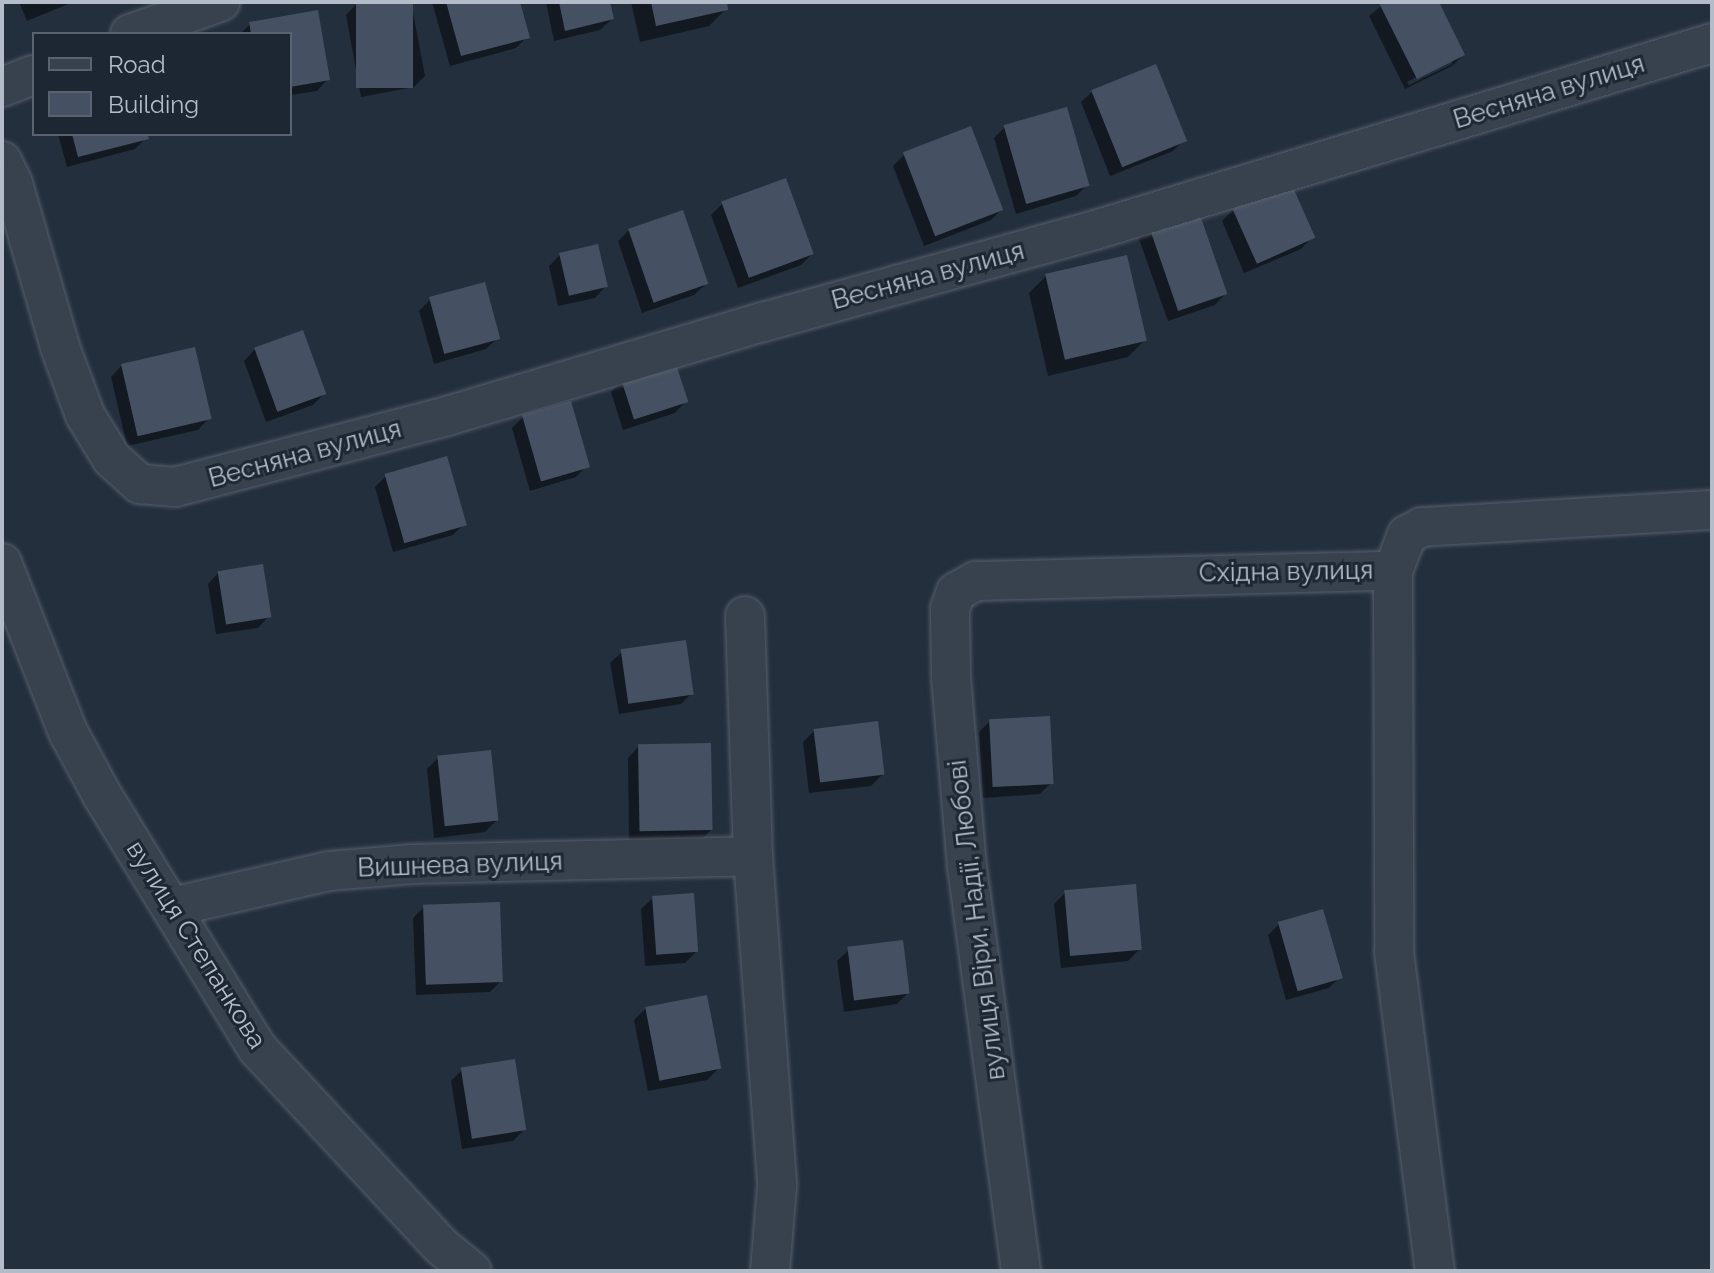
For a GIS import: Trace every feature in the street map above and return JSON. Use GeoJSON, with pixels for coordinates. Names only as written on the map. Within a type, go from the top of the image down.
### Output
{"type":"FeatureCollection","features":[{"type":"Feature","properties":{"kind":"street"},"geometry":{"type":"LineString","coordinates":[[136,32],[220,2]]}},
{"type":"Feature","properties":{"kind":"street","name":"Весняна вулиця"},"geometry":{"type":"LineString","coordinates":[[2,161],[13,184],[60,347],[85,415],[112,459],[140,484],[175,487],[447,416],[763,322],[1095,230],[1712,43]]}},
{"type":"Feature","properties":{"kind":"street"},"geometry":{"type":"LineString","coordinates":[[2,87],[32,76]]}},
{"type":"Feature","properties":{"kind":"street","name":"Східна вулиця"},"geometry":{"type":"LineString","coordinates":[[976,581],[1393,571],[1407,535],[1422,527],[1712,510]]}},
{"type":"Feature","properties":{"kind":"street","name":"вулиця Степанкова"},"geometry":{"type":"LineString","coordinates":[[2,563],[68,732],[257,1048],[442,1247],[472,1271]]}},
{"type":"Feature","properties":{"kind":"street"},"geometry":{"type":"LineString","coordinates":[[1393,571],[1394,952],[1435,1271]]}},
{"type":"Feature","properties":{"kind":"street","name":"вулиця Віри, Надії, Любові"},"geometry":{"type":"LineString","coordinates":[[976,581],[956,592],[950,609],[951,676],[967,868],[1021,1271]]}},
{"type":"Feature","properties":{"kind":"street"},"geometry":{"type":"LineString","coordinates":[[745,616],[753,856],[777,1186],[770,1271]]}},
{"type":"Feature","properties":{"kind":"street","name":"Вишнева вулиця"},"geometry":{"type":"LineString","coordinates":[[172,907],[329,871],[413,864],[753,856]]}},
{"type":"Feature","properties":{"kind":"building"},"geometry":{"type":"Polygon","coordinates":[[[356,2],[413,2],[413,88],[356,88],[356,2]]]}},
{"type":"Feature","properties":{"kind":"building"},"geometry":{"type":"Polygon","coordinates":[[[446,2],[520,2],[530,38],[461,56],[446,2]]]}},
{"type":"Feature","properties":{"kind":"building"},"geometry":{"type":"Polygon","coordinates":[[[559,2],[610,2],[614,19],[565,31],[559,2]]]}},
{"type":"Feature","properties":{"kind":"building"},"geometry":{"type":"Polygon","coordinates":[[[651,2],[727,2],[728,10],[656,26],[651,2]]]}},
{"type":"Feature","properties":{"kind":"building"},"geometry":{"type":"Polygon","coordinates":[[[1439,2],[1465,55],[1417,79],[1379,3],[1439,2]]]}},
{"type":"Feature","properties":{"kind":"building"},"geometry":{"type":"Polygon","coordinates":[[[318,10],[330,80],[292,87],[292,32],[251,32],[249,22],[318,10]]]}},
{"type":"Feature","properties":{"kind":"building"},"geometry":{"type":"Polygon","coordinates":[[[1156,64],[1187,141],[1122,167],[1091,90],[1156,64]]]}},
{"type":"Feature","properties":{"kind":"building"},"geometry":{"type":"Polygon","coordinates":[[[1067,107],[1090,186],[1026,204],[1004,125],[1067,107]]]}},
{"type":"Feature","properties":{"kind":"building"},"geometry":{"type":"Polygon","coordinates":[[[971,126],[1003,210],[935,236],[903,152],[971,126]]]}},
{"type":"Feature","properties":{"kind":"building"},"geometry":{"type":"Polygon","coordinates":[[[73,136],[148,136],[149,139],[78,157],[73,136]]]}},
{"type":"Feature","properties":{"kind":"building"},"geometry":{"type":"Polygon","coordinates":[[[786,178],[814,254],[749,278],[721,202],[786,178]]]}},
{"type":"Feature","properties":{"kind":"building"},"geometry":{"type":"Polygon","coordinates":[[[1291,183],[1315,238],[1257,264],[1233,209],[1291,183]]]}},
{"type":"Feature","properties":{"kind":"building"},"geometry":{"type":"Polygon","coordinates":[[[1198,209],[1227,294],[1178,311],[1149,226],[1198,209]]]}},
{"type":"Feature","properties":{"kind":"building"},"geometry":{"type":"Polygon","coordinates":[[[683,210],[708,284],[654,303],[628,229],[683,210]]]}},
{"type":"Feature","properties":{"kind":"building"},"geometry":{"type":"Polygon","coordinates":[[[598,244],[608,287],[569,296],[559,253],[598,244]]]}},
{"type":"Feature","properties":{"kind":"building"},"geometry":{"type":"Polygon","coordinates":[[[1127,255],[1147,341],[1065,360],[1045,274],[1127,255]]]}},
{"type":"Feature","properties":{"kind":"building"},"geometry":{"type":"Polygon","coordinates":[[[485,282],[500,339],[444,354],[429,297],[485,282]]]}},
{"type":"Feature","properties":{"kind":"building"},"geometry":{"type":"Polygon","coordinates":[[[303,330],[326,394],[277,412],[254,348],[303,330]]]}},
{"type":"Feature","properties":{"kind":"building"},"geometry":{"type":"Polygon","coordinates":[[[195,347],[212,419],[138,436],[121,364],[195,347]]]}},
{"type":"Feature","properties":{"kind":"building"},"geometry":{"type":"Polygon","coordinates":[[[675,361],[688,402],[634,420],[621,379],[675,361]]]}},
{"type":"Feature","properties":{"kind":"building"},"geometry":{"type":"Polygon","coordinates":[[[571,401],[590,467],[541,481],[522,415],[571,401]]]}},
{"type":"Feature","properties":{"kind":"building"},"geometry":{"type":"Polygon","coordinates":[[[447,456],[467,525],[404,543],[385,474],[447,456]]]}},
{"type":"Feature","properties":{"kind":"building"},"geometry":{"type":"Polygon","coordinates":[[[263,564],[271,617],[226,625],[218,571],[263,564]]]}},
{"type":"Feature","properties":{"kind":"building"},"geometry":{"type":"Polygon","coordinates":[[[686,640],[694,694],[628,704],[621,649],[686,640]]]}},
{"type":"Feature","properties":{"kind":"building"},"geometry":{"type":"Polygon","coordinates":[[[1050,716],[1054,784],[993,787],[989,719],[1050,716]]]}},
{"type":"Feature","properties":{"kind":"building"},"geometry":{"type":"Polygon","coordinates":[[[878,721],[885,775],[820,783],[813,729],[878,721]]]}},
{"type":"Feature","properties":{"kind":"building"},"geometry":{"type":"Polygon","coordinates":[[[711,743],[713,830],[640,831],[638,744],[711,743]]]}},
{"type":"Feature","properties":{"kind":"building"},"geometry":{"type":"Polygon","coordinates":[[[491,750],[498,821],[445,826],[437,756],[491,750]]]}},
{"type":"Feature","properties":{"kind":"building"},"geometry":{"type":"Polygon","coordinates":[[[1136,884],[1142,950],[1070,956],[1064,890],[1136,884]]]}},
{"type":"Feature","properties":{"kind":"building"},"geometry":{"type":"Polygon","coordinates":[[[694,893],[698,952],[656,955],[652,896],[694,893]]]}},
{"type":"Feature","properties":{"kind":"building"},"geometry":{"type":"Polygon","coordinates":[[[500,902],[503,982],[426,985],[423,905],[500,902]]]}},
{"type":"Feature","properties":{"kind":"building"},"geometry":{"type":"Polygon","coordinates":[[[1323,909],[1343,978],[1298,991],[1278,922],[1323,909]]]}},
{"type":"Feature","properties":{"kind":"building"},"geometry":{"type":"Polygon","coordinates":[[[903,940],[910,994],[854,1000],[847,947],[903,940]]]}},
{"type":"Feature","properties":{"kind":"building"},"geometry":{"type":"Polygon","coordinates":[[[707,995],[721,1069],[659,1081],[645,1007],[707,995]]]}},
{"type":"Feature","properties":{"kind":"building"},"geometry":{"type":"Polygon","coordinates":[[[515,1059],[526,1130],[472,1139],[461,1068],[515,1059]]]}}]}
